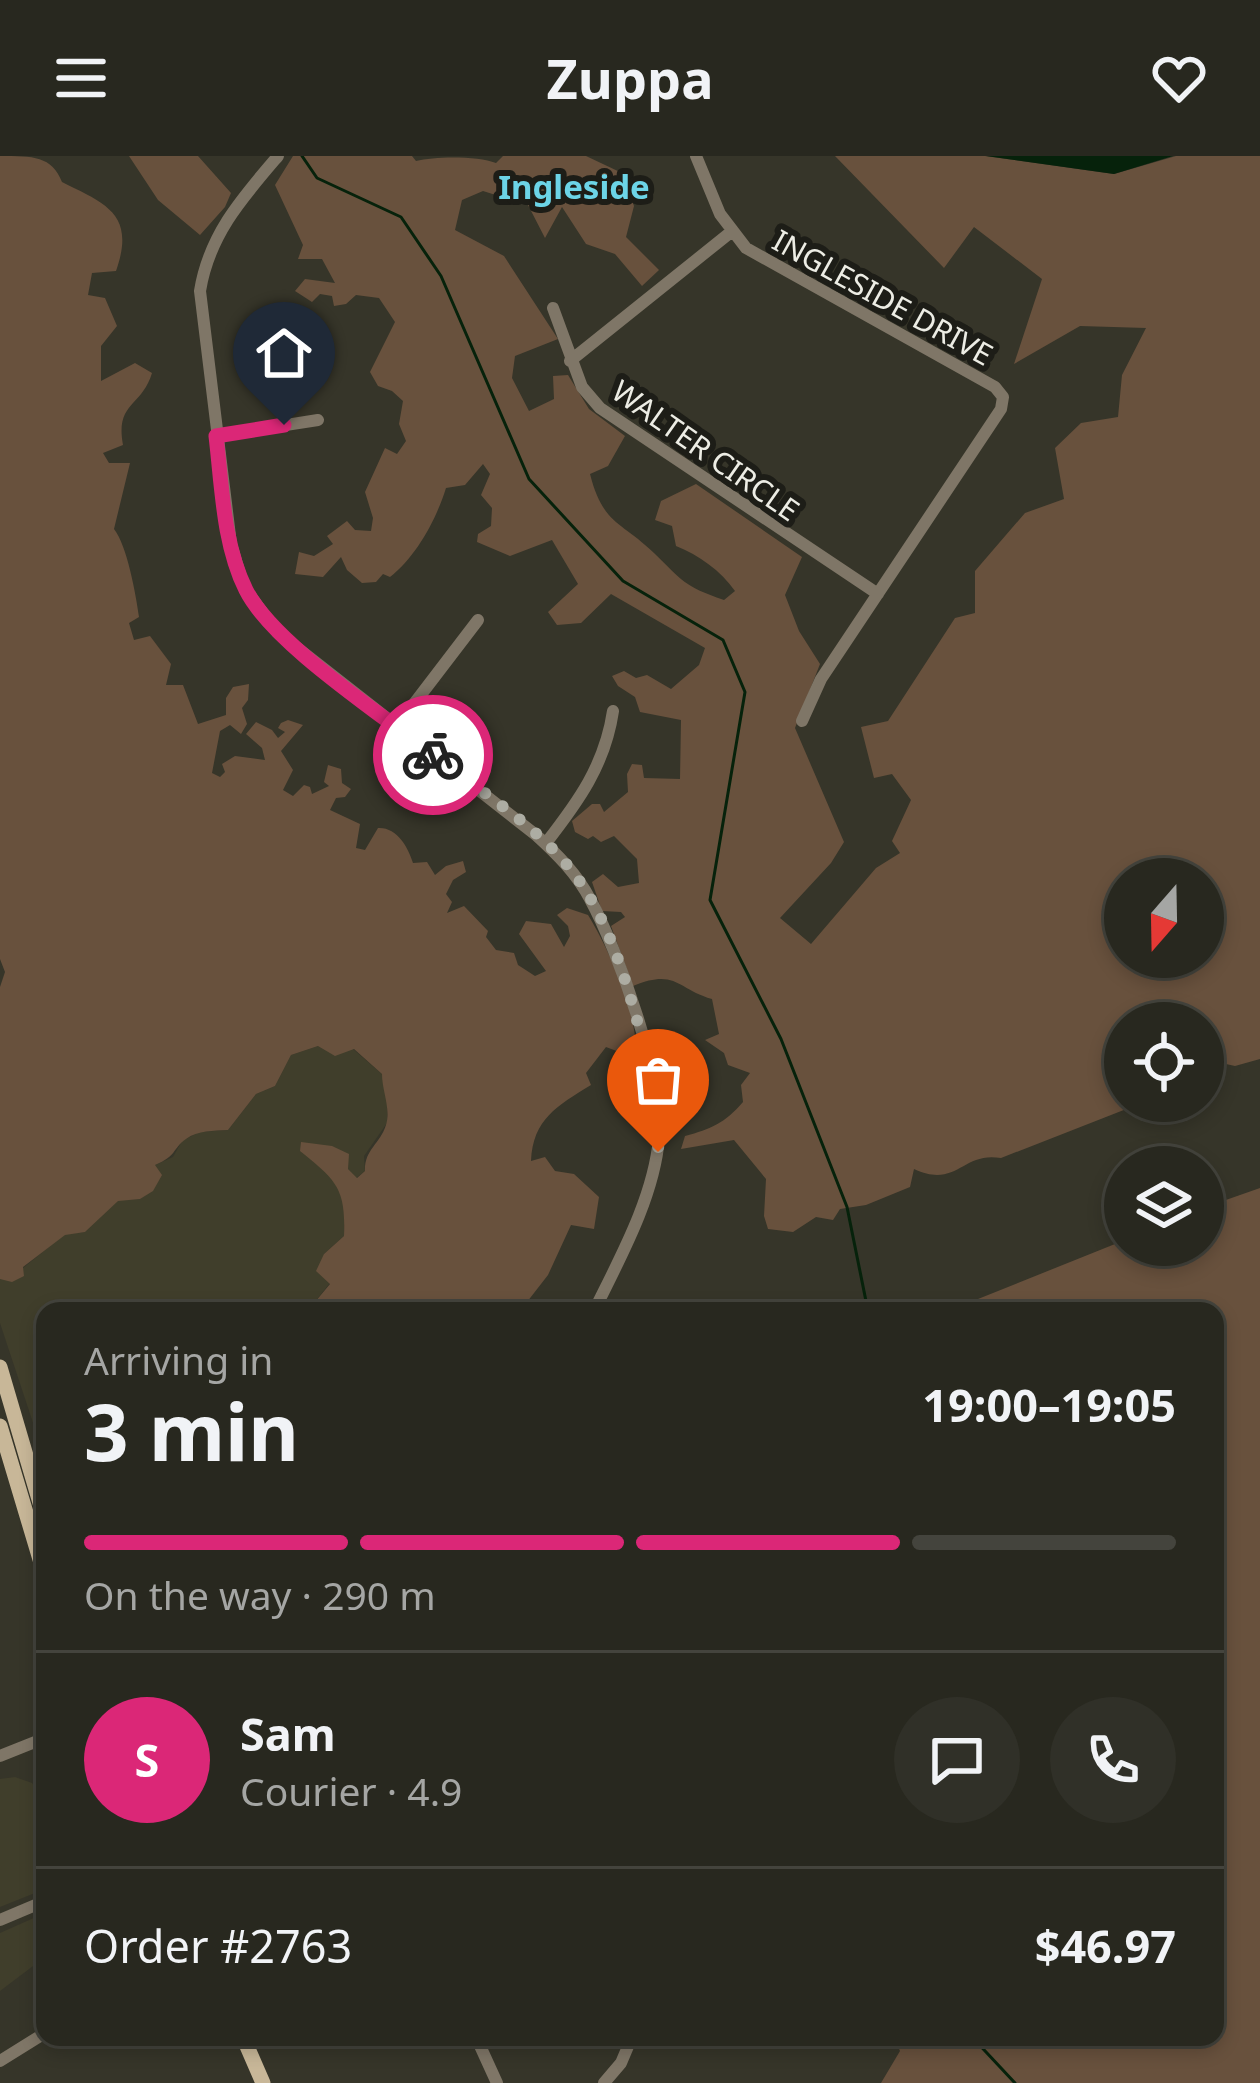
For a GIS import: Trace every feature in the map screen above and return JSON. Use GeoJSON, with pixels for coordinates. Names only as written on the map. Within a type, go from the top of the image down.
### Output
{"type":"FeatureCollection","features":[{"type":"Feature","properties":{"kind":"main road"},"geometry":{"type":"LineString","coordinates":[[0,1367],[36,1489]]}},
{"type":"Feature","properties":{"kind":"main road"},"geometry":{"type":"LineString","coordinates":[[0,1426],[36,1546]]}},
{"type":"Feature","properties":{"kind":"main road"},"geometry":{"type":"LineString","coordinates":[[247,2046],[263,2083]]}},
{"type":"Feature","properties":{"kind":"street"},"geometry":{"type":"LineString","coordinates":[[278,156],[225,221],[203,270],[200,312],[239,574],[255,607],[277,632],[546,843],[578,879],[608,936],[660,1111],[658,1152],[650,1180],[598,1302]]}},
{"type":"Feature","properties":{"kind":"street","name":"INGLESIDE DRIVE"},"geometry":{"type":"LineString","coordinates":[[696,156],[731,232],[760,258],[995,387],[1003,398],[1001,409],[821,680],[802,721]]}},
{"type":"Feature","properties":{"kind":"street"},"geometry":{"type":"LineString","coordinates":[[570,361],[731,232]]}},
{"type":"Feature","properties":{"kind":"street","name":"WALTER CIRCLE"},"geometry":{"type":"LineString","coordinates":[[553,308],[582,387],[600,408],[878,594]]}},
{"type":"Feature","properties":{"kind":"street"},"geometry":{"type":"LineString","coordinates":[[216,436],[318,420]]}},
{"type":"Feature","properties":{"kind":"street"},"geometry":{"type":"LineString","coordinates":[[397,726],[478,620]]}},
{"type":"Feature","properties":{"kind":"street"},"geometry":{"type":"LineString","coordinates":[[546,843],[591,782],[604,753],[613,711]]}},
{"type":"Feature","properties":{"kind":"street"},"geometry":{"type":"LineString","coordinates":[[0,1756],[36,1742]]}},
{"type":"Feature","properties":{"kind":"street"},"geometry":{"type":"LineString","coordinates":[[0,1920],[36,1905]]}},
{"type":"Feature","properties":{"kind":"street"},"geometry":{"type":"LineString","coordinates":[[0,2061],[36,2039]]}},
{"type":"Feature","properties":{"kind":"street"},"geometry":{"type":"LineString","coordinates":[[480,2046],[497,2083]]}},
{"type":"Feature","properties":{"kind":"street"},"geometry":{"type":"LineString","coordinates":[[604,2083],[628,2046]]}},
{"type":"Feature","properties":{"kind":"shaded area"},"geometry":{"type":"Polygon","coordinates":[[[0,156],[47,162],[62,182],[104,205],[119,224],[121,252],[116,271],[92,273],[88,295],[105,298],[117,326],[101,346],[101,381],[135,363],[152,373],[126,412],[123,445],[103,453],[109,463],[130,463],[114,529],[127,558],[138,608],[139,617],[129,623],[134,640],[150,636],[171,664],[166,685],[183,685],[198,724],[226,715],[226,698],[233,687],[249,684],[242,708],[247,724],[241,734],[230,725],[220,731],[212,773],[220,777],[225,772],[222,764],[235,756],[265,760],[262,748],[246,734],[256,722],[278,738],[285,732],[278,728],[281,723],[288,720],[303,725],[281,751],[293,770],[283,790],[293,796],[304,785],[312,794],[329,786],[324,782],[328,765],[341,769],[342,783],[351,789],[345,797],[336,798],[330,810],[360,824],[356,848],[365,850],[378,828],[401,839],[413,863],[427,862],[435,875],[463,861],[466,872],[453,880],[446,894],[452,902],[447,913],[464,906],[488,931],[486,937],[496,950],[514,953],[518,965],[535,976],[546,971],[519,934],[526,921],[551,924],[564,947],[570,936],[568,926],[557,915],[567,908],[588,915],[628,1004],[635,1058],[606,1047],[586,1073],[591,1085],[542,1124],[531,1161],[545,1157],[555,1171],[574,1174],[599,1197],[594,1229],[571,1225],[548,1275],[527,1302],[315,1302],[330,1284],[316,1271],[324,1254],[344,1236],[343,1207],[336,1186],[300,1151],[301,1142],[332,1146],[349,1154],[348,1169],[357,1178],[365,1171],[387,1119],[382,1074],[354,1049],[335,1056],[318,1046],[291,1055],[275,1086],[256,1094],[228,1130],[191,1136],[155,1165],[162,1175],[153,1191],[140,1199],[118,1201],[85,1232],[65,1235],[23,1267],[24,1276],[12,1282],[0,1279],[0,987],[5,972],[0,959],[0,156]]]}},
{"type":"Feature","properties":{"kind":"shaded area"},"geometry":{"type":"Polygon","coordinates":[[[129,156],[198,156],[231,193],[225,207],[200,235],[158,200],[129,156]]]}},
{"type":"Feature","properties":{"kind":"shaded area"},"geometry":{"type":"Polygon","coordinates":[[[293,156],[412,156],[416,161],[457,158],[496,163],[503,156],[586,156],[622,173],[634,206],[626,237],[659,270],[642,286],[615,254],[586,244],[562,207],[545,238],[528,205],[483,191],[462,200],[455,230],[504,256],[558,339],[515,356],[512,378],[529,411],[554,399],[553,376],[568,375],[589,409],[625,436],[608,466],[590,474],[614,521],[684,582],[724,600],[735,591],[729,584],[709,564],[676,546],[672,526],[655,520],[661,501],[696,484],[802,557],[785,595],[799,631],[820,664],[795,728],[844,842],[780,918],[811,944],[876,868],[900,853],[892,841],[911,800],[892,774],[874,778],[861,727],[888,721],[955,618],[975,613],[975,571],[1025,513],[1064,499],[1055,448],[1081,423],[1118,417],[1122,375],[1146,328],[1080,326],[1014,364],[1042,279],[974,227],[944,268],[835,156],[985,156],[1114,174],[1176,156],[1260,156],[1260,1059],[1235,1066],[1224,1064],[1224,1002],[1104,1002],[1104,1118],[1001,1158],[977,1160],[940,1175],[914,1169],[910,1187],[866,1205],[840,1209],[833,1220],[816,1217],[793,1232],[768,1229],[766,1179],[734,1140],[681,1149],[685,1136],[717,1124],[743,1102],[741,1085],[750,1073],[728,1065],[724,1053],[705,1040],[719,1034],[712,999],[668,980],[633,986],[611,926],[625,917],[621,912],[602,911],[592,882],[603,874],[618,887],[639,883],[637,859],[614,836],[601,842],[593,836],[588,839],[575,832],[572,821],[592,804],[600,804],[604,812],[628,792],[632,764],[642,765],[644,778],[680,779],[681,720],[640,712],[635,697],[612,676],[624,671],[636,678],[647,675],[671,689],[699,665],[705,648],[611,594],[581,623],[557,625],[548,612],[578,584],[552,540],[510,556],[477,542],[478,534],[491,526],[492,508],[481,495],[490,474],[483,464],[465,485],[446,488],[424,537],[390,577],[383,574],[376,582],[362,583],[341,557],[323,577],[295,574],[299,552],[314,556],[333,544],[327,536],[347,521],[355,530],[371,531],[373,518],[365,492],[385,448],[397,454],[406,441],[399,424],[403,401],[378,386],[370,372],[395,322],[379,298],[356,295],[334,306],[332,296],[320,294],[312,302],[295,291],[305,279],[335,283],[322,259],[298,259],[303,245],[275,185],[293,156]]]}},
{"type":"Feature","properties":{"kind":"shaded area"},"geometry":{"type":"Polygon","coordinates":[[[986,156],[1173,156],[1114,174],[986,156]]]}},
{"type":"Feature","properties":{"kind":"shaded area"},"geometry":{"type":"Polygon","coordinates":[[[318,1046],[353,1049],[383,1075],[387,1094],[387,1123],[364,1156],[365,1171],[356,1178],[348,1169],[301,1151],[337,1181],[345,1211],[344,1236],[324,1254],[330,1283],[315,1302],[36,1302],[36,1432],[0,1323],[0,1279],[23,1268],[65,1234],[85,1232],[118,1200],[140,1199],[155,1165],[173,1157],[182,1141],[199,1132],[228,1130],[256,1094],[275,1086],[291,1055],[318,1046]]]}},
{"type":"Feature","properties":{"kind":"shaded area"},"geometry":{"type":"Polygon","coordinates":[[[1260,1188],[1260,2083],[881,2083],[900,2051],[898,2046],[1224,2046],[1224,1302],[970,1302],[1104,1248],[1104,1266],[1224,1266],[1224,1201],[1260,1188]]]}},
{"type":"Feature","properties":{"kind":"shaded area"},"geometry":{"type":"Polygon","coordinates":[[[15,1777],[36,1789],[36,1893],[0,1907],[0,1779],[15,1777]]]}},
{"type":"Feature","properties":{"kind":"shaded area"},"geometry":{"type":"Polygon","coordinates":[[[36,1917],[36,1964],[0,1991],[0,1933],[36,1917]]]}},
{"type":"Feature","properties":{"kind":"waterway"},"geometry":{"type":"LineString","coordinates":[[302,156],[317,178],[401,217],[441,276],[529,479],[623,581],[723,640],[745,692],[710,900],[781,1039],[847,1207],[866,1302]]}},
{"type":"Feature","properties":{"kind":"waterway"},"geometry":{"type":"LineString","coordinates":[[980,2046],[1015,2083]]}},
{"type":"Feature","properties":{"kind":"way so far"},"geometry":{"type":"LineString","coordinates":[[433,755],[546,843],[589,896],[608,936],[656,1088],[658,1152]]}},
{"type":"Feature","properties":{"kind":"district","name":"Ingleside"},"geometry":{"type":"Point","coordinates":[574,186]}},
{"type":"Feature","properties":{"kind":"route"},"geometry":{"type":"LineString","coordinates":[[284,425],[216,436],[225,512],[244,587],[277,632],[433,755]]}}]}
